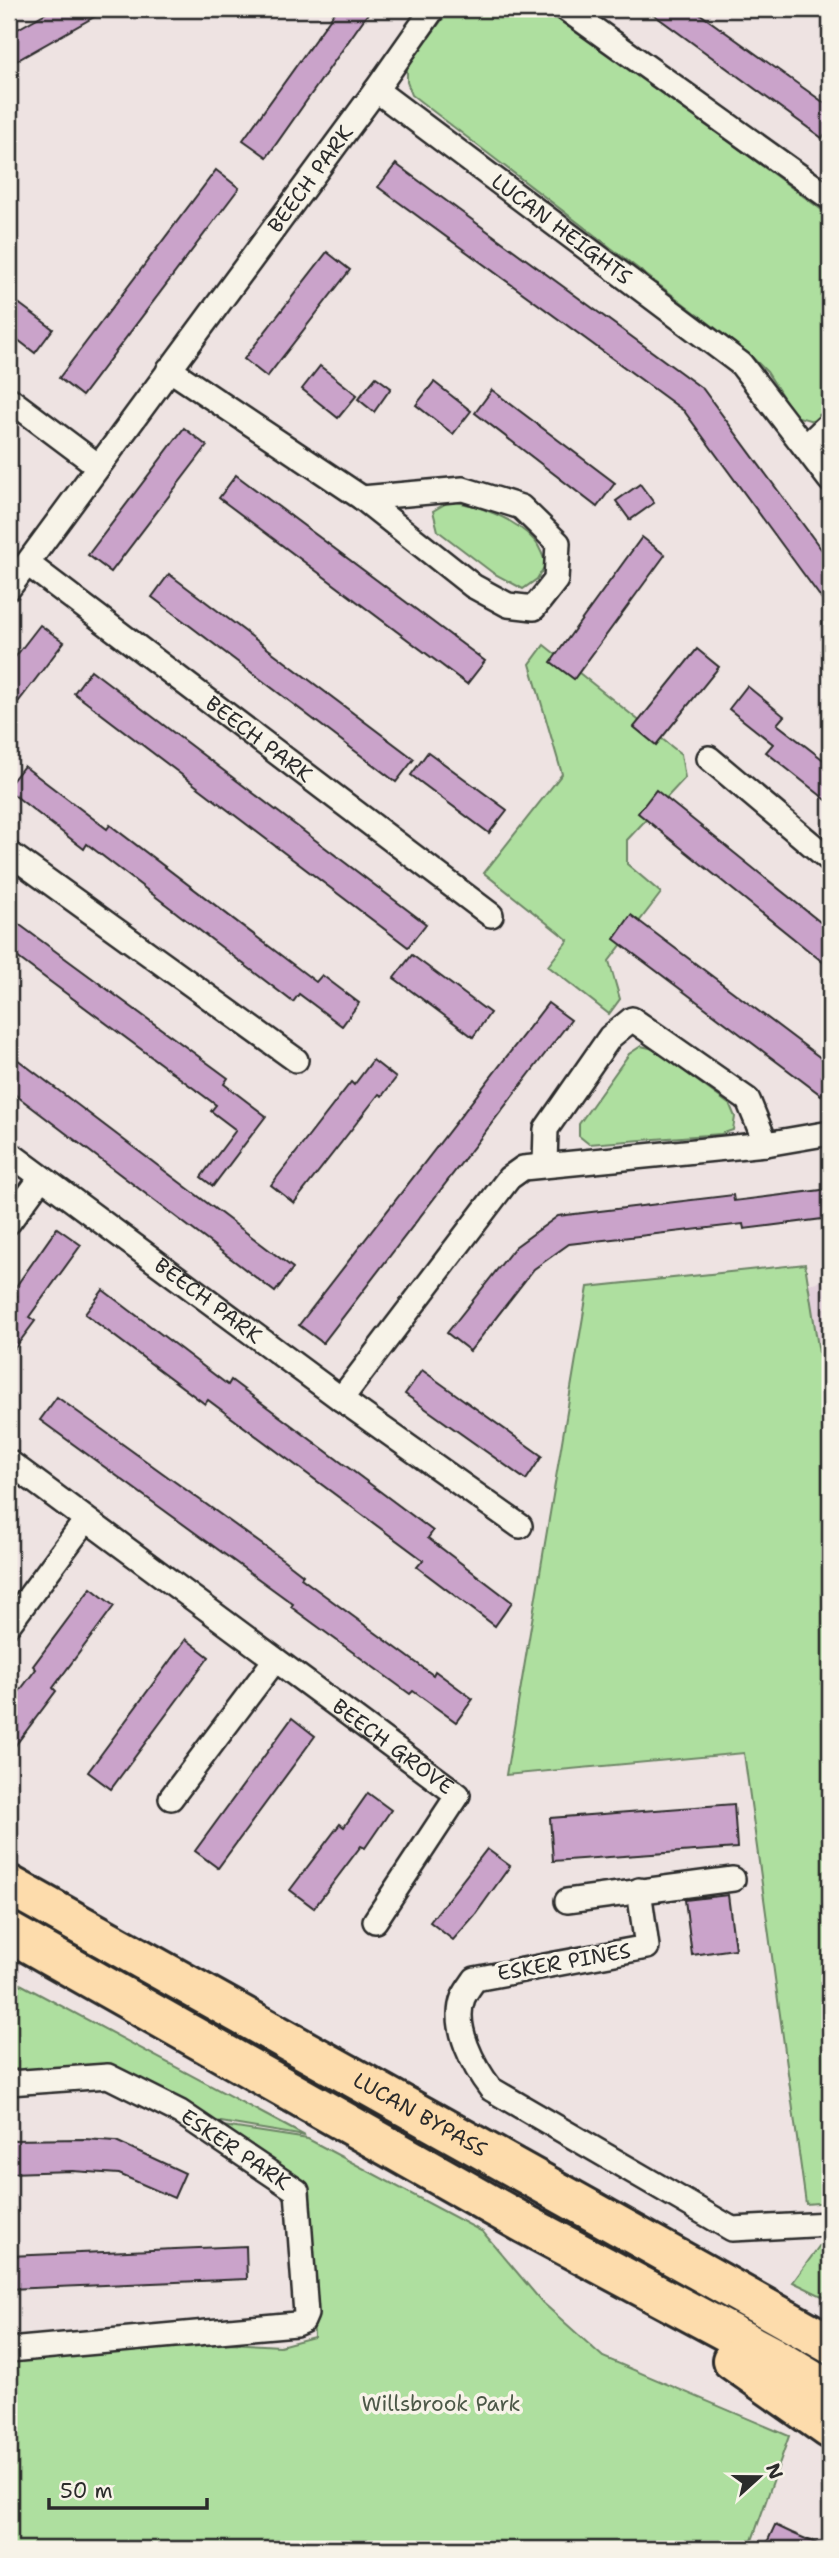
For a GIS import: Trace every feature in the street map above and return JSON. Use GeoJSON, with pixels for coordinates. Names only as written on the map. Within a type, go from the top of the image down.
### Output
{"type":"FeatureCollection","features":[{"type":"Feature","properties":{"kind":"highway","name":"LUCAN BYPASS"},"geometry":{"type":"LineString","coordinates":[[9,1885],[830,2344]]}},
{"type":"Feature","properties":{"kind":"highway","name":"LUCAN BYPASS"},"geometry":{"type":"LineString","coordinates":[[9,1932],[525,2224],[830,2390]]}},
{"type":"Feature","properties":{"kind":"highway"},"geometry":{"type":"LineString","coordinates":[[525,2224],[770,2385],[830,2429]]}},
{"type":"Feature","properties":{"kind":"highway"},"geometry":{"type":"LineString","coordinates":[[678,2258],[830,2331]]}},
{"type":"Feature","properties":{"kind":"street"},"geometry":{"type":"LineString","coordinates":[[376,90],[433,9]]}},
{"type":"Feature","properties":{"kind":"street"},"geometry":{"type":"LineString","coordinates":[[566,9],[830,198]]}},
{"type":"Feature","properties":{"kind":"street","name":"BEECH PARK"},"geometry":{"type":"LineString","coordinates":[[9,588],[97,465],[376,90]]}},
{"type":"Feature","properties":{"kind":"street","name":"LUCAN HEIGHTS"},"geometry":{"type":"LineString","coordinates":[[376,90],[741,364],[830,480]]}},
{"type":"Feature","properties":{"kind":"street"},"geometry":{"type":"LineString","coordinates":[[169,369],[362,498],[473,586],[508,605],[534,608],[556,580],[558,543],[521,507],[463,489],[362,498]]}},
{"type":"Feature","properties":{"kind":"street"},"geometry":{"type":"LineString","coordinates":[[9,399],[97,465]]}},
{"type":"Feature","properties":{"kind":"street"},"geometry":{"type":"LineString","coordinates":[[806,447],[830,423]]}},
{"type":"Feature","properties":{"kind":"street","name":"BEECH PARK"},"geometry":{"type":"LineString","coordinates":[[27,564],[491,915]]}},
{"type":"Feature","properties":{"kind":"street"},"geometry":{"type":"LineString","coordinates":[[709,758],[830,860]]}},
{"type":"Feature","properties":{"kind":"street"},"geometry":{"type":"LineString","coordinates":[[9,853],[296,1060]]}},
{"type":"Feature","properties":{"kind":"street"},"geometry":{"type":"LineString","coordinates":[[545,1164],[546,1129],[610,1037],[632,1019],[748,1100],[766,1144]]}},
{"type":"Feature","properties":{"kind":"street"},"geometry":{"type":"LineString","coordinates":[[341,1399],[509,1178],[523,1168],[766,1144],[830,1133]]}},
{"type":"Feature","properties":{"kind":"street","name":"BEECH PARK"},"geometry":{"type":"LineString","coordinates":[[9,1153],[341,1399],[520,1526]]}},
{"type":"Feature","properties":{"kind":"street"},"geometry":{"type":"LineString","coordinates":[[9,1222],[41,1178]]}},
{"type":"Feature","properties":{"kind":"street","name":"BEECH GROVE"},"geometry":{"type":"LineString","coordinates":[[9,1462],[458,1795],[375,1921]]}},
{"type":"Feature","properties":{"kind":"street"},"geometry":{"type":"LineString","coordinates":[[9,1624],[86,1520]]}},
{"type":"Feature","properties":{"kind":"street"},"geometry":{"type":"LineString","coordinates":[[171,1798],[275,1660]]}},
{"type":"Feature","properties":{"kind":"street"},"geometry":{"type":"LineString","coordinates":[[567,1901],[733,1879]]}},
{"type":"Feature","properties":{"kind":"street","name":"ESKER PINES"},"geometry":{"type":"LineString","coordinates":[[639,1890],[647,1947],[475,1979],[463,1999],[462,2023],[476,2069],[491,2090],[732,2229],[830,2224]]}},
{"type":"Feature","properties":{"kind":"street","name":"ESKER PARK"},"geometry":{"type":"LineString","coordinates":[[9,2083],[108,2076],[180,2112],[297,2191],[306,2314],[303,2321],[296,2324],[9,2350]]}},
{"type":"Feature","properties":{"kind":"shaded area"},"geometry":{"type":"Polygon","coordinates":[[[830,1279],[830,1379],[823,1380],[808,1284],[830,1279]]]}},
{"type":"Feature","properties":{"kind":"green space"},"geometry":{"type":"Polygon","coordinates":[[[450,9],[550,9],[830,216],[830,409],[813,421],[795,416],[767,372],[749,354],[412,95],[407,82],[407,67],[450,9]]]}},
{"type":"Feature","properties":{"kind":"green space"},"geometry":{"type":"Polygon","coordinates":[[[450,501],[495,514],[526,532],[538,545],[546,564],[537,579],[523,589],[493,573],[438,531],[433,511],[450,501]]]}},
{"type":"Feature","properties":{"kind":"green space"},"geometry":{"type":"Polygon","coordinates":[[[544,645],[681,754],[685,778],[627,840],[627,864],[661,893],[609,961],[620,999],[609,1014],[548,966],[568,940],[484,873],[562,774],[530,664],[544,645]]]}},
{"type":"Feature","properties":{"kind":"green space"},"geometry":{"type":"Polygon","coordinates":[[[641,1046],[654,1049],[730,1105],[735,1117],[733,1130],[721,1134],[589,1144],[579,1136],[579,1124],[629,1054],[641,1046]]]}},
{"type":"Feature","properties":{"kind":"green space"},"geometry":{"type":"Polygon","coordinates":[[[805,1264],[823,1379],[830,1379],[830,2202],[806,2204],[744,1753],[506,1775],[588,1287],[805,1264]]]}},
{"type":"Feature","properties":{"kind":"green space"},"geometry":{"type":"Polygon","coordinates":[[[9,1978],[305,2136],[209,2120],[109,2071],[9,2074],[9,1978]]]}},
{"type":"Feature","properties":{"kind":"green space","name":"Willsbrook Park"},"geometry":{"type":"Polygon","coordinates":[[[210,2124],[308,2139],[483,2232],[542,2302],[603,2357],[789,2436],[749,2549],[9,2549],[9,2361],[231,2343],[280,2346],[314,2337],[308,2184],[210,2124]]]}},
{"type":"Feature","properties":{"kind":"green space"},"geometry":{"type":"Polygon","coordinates":[[[830,2244],[830,2300],[793,2282],[820,2245],[830,2244]]]}},
{"type":"Feature","properties":{"kind":"building"},"geometry":{"type":"Polygon","coordinates":[[[53,9],[108,9],[9,65],[9,34],[53,9]]]}},
{"type":"Feature","properties":{"kind":"building"},"geometry":{"type":"Polygon","coordinates":[[[337,9],[371,9],[267,157],[243,140],[337,9]]]}},
{"type":"Feature","properties":{"kind":"building"},"geometry":{"type":"Polygon","coordinates":[[[646,9],[693,9],[830,107],[830,127],[822,138],[646,9]]]}},
{"type":"Feature","properties":{"kind":"building"},"geometry":{"type":"Polygon","coordinates":[[[396,164],[703,389],[830,561],[830,610],[684,411],[378,187],[396,164]]]}},
{"type":"Feature","properties":{"kind":"building"},"geometry":{"type":"Polygon","coordinates":[[[216,170],[239,188],[82,396],[59,378],[216,170]]]}},
{"type":"Feature","properties":{"kind":"building"},"geometry":{"type":"Polygon","coordinates":[[[327,252],[350,270],[267,377],[244,359],[327,252]]]}},
{"type":"Feature","properties":{"kind":"building"},"geometry":{"type":"Polygon","coordinates":[[[9,296],[53,329],[35,353],[9,333],[9,296]]]}},
{"type":"Feature","properties":{"kind":"building"},"geometry":{"type":"Polygon","coordinates":[[[320,366],[357,395],[338,418],[302,389],[320,366]]]}},
{"type":"Feature","properties":{"kind":"building"},"geometry":{"type":"Polygon","coordinates":[[[376,377],[391,388],[374,412],[358,399],[376,377]]]}},
{"type":"Feature","properties":{"kind":"building"},"geometry":{"type":"Polygon","coordinates":[[[434,382],[471,411],[453,434],[416,405],[434,382]]]}},
{"type":"Feature","properties":{"kind":"building"},"geometry":{"type":"Polygon","coordinates":[[[492,390],[615,483],[597,507],[475,413],[492,390]]]}},
{"type":"Feature","properties":{"kind":"building"},"geometry":{"type":"Polygon","coordinates":[[[184,428],[207,446],[111,572],[88,555],[184,428]]]}},
{"type":"Feature","properties":{"kind":"building"},"geometry":{"type":"Polygon","coordinates":[[[236,475],[485,661],[467,684],[219,498],[236,475]]]}},
{"type":"Feature","properties":{"kind":"building"},"geometry":{"type":"Polygon","coordinates":[[[640,484],[654,503],[630,520],[616,501],[640,484]]]}},
{"type":"Feature","properties":{"kind":"building"},"geometry":{"type":"Polygon","coordinates":[[[642,537],[665,555],[574,679],[551,662],[642,537]]]}},
{"type":"Feature","properties":{"kind":"building"},"geometry":{"type":"Polygon","coordinates":[[[169,574],[414,759],[396,782],[152,597],[169,574]]]}},
{"type":"Feature","properties":{"kind":"building"},"geometry":{"type":"Polygon","coordinates":[[[40,625],[64,642],[9,714],[9,665],[40,625]]]}},
{"type":"Feature","properties":{"kind":"building"},"geometry":{"type":"Polygon","coordinates":[[[697,649],[719,667],[656,745],[634,727],[697,649]]]}},
{"type":"Feature","properties":{"kind":"building"},"geometry":{"type":"Polygon","coordinates":[[[91,670],[426,924],[408,947],[74,693],[91,670]]]}},
{"type":"Feature","properties":{"kind":"building"},"geometry":{"type":"Polygon","coordinates":[[[747,686],[784,716],[777,724],[830,765],[830,803],[766,752],[773,744],[729,709],[747,686]]]}},
{"type":"Feature","properties":{"kind":"building"},"geometry":{"type":"Polygon","coordinates":[[[428,752],[507,810],[489,833],[411,775],[428,752]]]}},
{"type":"Feature","properties":{"kind":"building"},"geometry":{"type":"Polygon","coordinates":[[[24,766],[107,829],[110,825],[316,982],[322,975],[359,1003],[342,1026],[299,994],[293,1002],[87,844],[84,849],[9,791],[9,785],[24,766]]]}},
{"type":"Feature","properties":{"kind":"building"},"geometry":{"type":"Polygon","coordinates":[[[656,790],[830,930],[830,968],[638,813],[656,790]]]}},
{"type":"Feature","properties":{"kind":"building"},"geometry":{"type":"Polygon","coordinates":[[[631,915],[830,1065],[830,1082],[821,1095],[614,939],[631,915]]]}},
{"type":"Feature","properties":{"kind":"building"},"geometry":{"type":"Polygon","coordinates":[[[9,917],[228,1078],[224,1084],[266,1116],[213,1186],[201,1177],[236,1130],[211,1111],[216,1105],[9,951],[9,917]]]}},
{"type":"Feature","properties":{"kind":"building"},"geometry":{"type":"Polygon","coordinates":[[[412,955],[490,1013],[473,1037],[394,978],[412,955]]]}},
{"type":"Feature","properties":{"kind":"building"},"geometry":{"type":"Polygon","coordinates":[[[548,1003],[571,1020],[323,1343],[299,1325],[548,1003]]]}},
{"type":"Feature","properties":{"kind":"building"},"geometry":{"type":"Polygon","coordinates":[[[9,1053],[293,1268],[275,1292],[9,1090],[9,1053]]]}},
{"type":"Feature","properties":{"kind":"building"},"geometry":{"type":"Polygon","coordinates":[[[373,1060],[396,1078],[382,1096],[379,1094],[294,1203],[271,1185],[351,1082],[354,1085],[373,1060]]]}},
{"type":"Feature","properties":{"kind":"building"},"geometry":{"type":"Polygon","coordinates":[[[830,1189],[830,1218],[744,1229],[743,1224],[569,1244],[534,1269],[470,1351],[447,1333],[515,1247],[558,1216],[733,1195],[734,1201],[830,1189]]]}},
{"type":"Feature","properties":{"kind":"building"},"geometry":{"type":"Polygon","coordinates":[[[57,1228],[81,1245],[29,1317],[35,1321],[9,1356],[9,1307],[17,1296],[12,1292],[57,1228]]]}},
{"type":"Feature","properties":{"kind":"building"},"geometry":{"type":"Polygon","coordinates":[[[103,1290],[228,1385],[231,1380],[433,1531],[428,1538],[512,1602],[495,1626],[417,1567],[423,1560],[208,1400],[205,1404],[85,1314],[103,1290]]]}},
{"type":"Feature","properties":{"kind":"building"},"geometry":{"type":"Polygon","coordinates":[[[422,1370],[542,1456],[526,1480],[405,1394],[422,1370]]]}},
{"type":"Feature","properties":{"kind":"building"},"geometry":{"type":"Polygon","coordinates":[[[57,1397],[285,1561],[303,1575],[301,1578],[433,1675],[435,1671],[473,1699],[456,1722],[413,1691],[410,1694],[291,1607],[293,1604],[40,1420],[57,1397]]]}},
{"type":"Feature","properties":{"kind":"building"},"geometry":{"type":"Polygon","coordinates":[[[91,1588],[114,1606],[53,1688],[56,1691],[9,1754],[9,1705],[36,1669],[33,1666],[91,1588]]]}},
{"type":"Feature","properties":{"kind":"building"},"geometry":{"type":"Polygon","coordinates":[[[186,1639],[209,1657],[111,1789],[88,1772],[186,1639]]]}},
{"type":"Feature","properties":{"kind":"building"},"geometry":{"type":"Polygon","coordinates":[[[292,1718],[315,1736],[218,1868],[195,1851],[292,1718]]]}},
{"type":"Feature","properties":{"kind":"building"},"geometry":{"type":"Polygon","coordinates":[[[368,1793],[391,1810],[365,1848],[361,1846],[314,1908],[290,1890],[340,1824],[344,1827],[368,1793]]]}},
{"type":"Feature","properties":{"kind":"building"},"geometry":{"type":"Polygon","coordinates":[[[734,1804],[737,1848],[553,1861],[550,1818],[734,1804]]]}},
{"type":"Feature","properties":{"kind":"building"},"geometry":{"type":"Polygon","coordinates":[[[487,1849],[510,1866],[475,1915],[453,1940],[430,1922],[487,1849]]]}},
{"type":"Feature","properties":{"kind":"building"},"geometry":{"type":"Polygon","coordinates":[[[728,1895],[735,1949],[692,1955],[685,1900],[728,1895]]]}},
{"type":"Feature","properties":{"kind":"building"},"geometry":{"type":"Polygon","coordinates":[[[9,2140],[116,2141],[185,2173],[174,2198],[119,2174],[72,2171],[9,2173],[9,2140]]]}},
{"type":"Feature","properties":{"kind":"building"},"geometry":{"type":"Polygon","coordinates":[[[246,2246],[247,2279],[9,2289],[9,2256],[246,2246]]]}},
{"type":"Feature","properties":{"kind":"building"},"geometry":{"type":"Polygon","coordinates":[[[775,2525],[792,2533],[829,2549],[764,2549],[775,2525]]]}}]}
